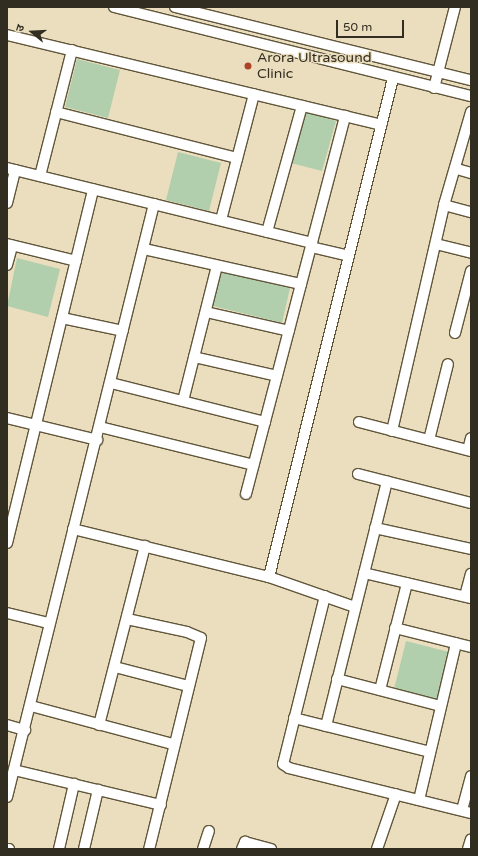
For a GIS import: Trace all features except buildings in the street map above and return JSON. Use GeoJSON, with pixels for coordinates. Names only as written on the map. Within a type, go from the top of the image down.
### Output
{"type":"FeatureCollection","features":[{"type":"Feature","properties":{"kind":"street"},"geometry":{"type":"LineString","coordinates":[[114,7],[393,78],[471,96]]}},
{"type":"Feature","properties":{"kind":"street"},"geometry":{"type":"LineString","coordinates":[[175,7],[471,80]]}},
{"type":"Feature","properties":{"kind":"street"},"geometry":{"type":"LineString","coordinates":[[434,88],[455,7]]}},
{"type":"Feature","properties":{"kind":"street"},"geometry":{"type":"LineString","coordinates":[[7,35],[381,125]]}},
{"type":"Feature","properties":{"kind":"street"},"geometry":{"type":"LineString","coordinates":[[40,176],[72,50]]}},
{"type":"Feature","properties":{"kind":"street"},"geometry":{"type":"LineString","coordinates":[[447,91],[451,76]]}},
{"type":"Feature","properties":{"kind":"street"},"geometry":{"type":"LineString","coordinates":[[269,577],[393,78]]}},
{"type":"Feature","properties":{"kind":"street"},"geometry":{"type":"LineString","coordinates":[[221,220],[254,94]]}},
{"type":"Feature","properties":{"kind":"street"},"geometry":{"type":"LineString","coordinates":[[268,232],[302,106]]}},
{"type":"Feature","properties":{"kind":"street"},"geometry":{"type":"LineString","coordinates":[[56,112],[237,158]]}},
{"type":"Feature","properties":{"kind":"street"},"geometry":{"type":"LineString","coordinates":[[392,431],[444,205],[468,134],[471,112]]}},
{"type":"Feature","properties":{"kind":"street"},"geometry":{"type":"LineString","coordinates":[[246,494],[345,116]]}},
{"type":"Feature","properties":{"kind":"street"},"geometry":{"type":"LineString","coordinates":[[7,203],[11,169],[268,232],[349,256]]}},
{"type":"Feature","properties":{"kind":"street"},"geometry":{"type":"LineString","coordinates":[[457,169],[471,173]]}},
{"type":"Feature","properties":{"kind":"street"},"geometry":{"type":"LineString","coordinates":[[7,543],[93,189]]}},
{"type":"Feature","properties":{"kind":"street"},"geometry":{"type":"LineString","coordinates":[[7,797],[31,706],[48,623],[97,440],[154,204]]}},
{"type":"Feature","properties":{"kind":"street"},"geometry":{"type":"LineString","coordinates":[[444,205],[471,212]]}},
{"type":"Feature","properties":{"kind":"street"},"geometry":{"type":"LineString","coordinates":[[436,244],[471,253]]}},
{"type":"Feature","properties":{"kind":"street"},"geometry":{"type":"LineString","coordinates":[[7,265],[9,245],[76,261]]}},
{"type":"Feature","properties":{"kind":"street"},"geometry":{"type":"LineString","coordinates":[[144,249],[301,284]]}},
{"type":"Feature","properties":{"kind":"street"},"geometry":{"type":"LineString","coordinates":[[183,401],[217,266]]}},
{"type":"Feature","properties":{"kind":"street"},"geometry":{"type":"LineString","coordinates":[[455,334],[471,271]]}},
{"type":"Feature","properties":{"kind":"street"},"geometry":{"type":"LineString","coordinates":[[206,312],[289,331]]}},
{"type":"Feature","properties":{"kind":"street"},"geometry":{"type":"LineString","coordinates":[[62,318],[123,331]]}},
{"type":"Feature","properties":{"kind":"street"},"geometry":{"type":"LineString","coordinates":[[194,357],[277,376]]}},
{"type":"Feature","properties":{"kind":"street"},"geometry":{"type":"LineString","coordinates":[[429,440],[448,364]]}},
{"type":"Feature","properties":{"kind":"street"},"geometry":{"type":"LineString","coordinates":[[111,383],[265,422]]}},
{"type":"Feature","properties":{"kind":"street"},"geometry":{"type":"LineString","coordinates":[[7,418],[97,440]]}},
{"type":"Feature","properties":{"kind":"street"},"geometry":{"type":"LineString","coordinates":[[359,422],[470,450],[471,438]]}},
{"type":"Feature","properties":{"kind":"street"},"geometry":{"type":"LineString","coordinates":[[100,427],[253,465]]}},
{"type":"Feature","properties":{"kind":"street"},"geometry":{"type":"LineString","coordinates":[[358,474],[471,504]]}},
{"type":"Feature","properties":{"kind":"street"},"geometry":{"type":"LineString","coordinates":[[326,726],[387,481]]}},
{"type":"Feature","properties":{"kind":"street"},"geometry":{"type":"LineString","coordinates":[[375,528],[471,549]]}},
{"type":"Feature","properties":{"kind":"street"},"geometry":{"type":"LineString","coordinates":[[73,529],[269,577],[355,607]]}},
{"type":"Feature","properties":{"kind":"street"},"geometry":{"type":"LineString","coordinates":[[99,725],[145,546]]}},
{"type":"Feature","properties":{"kind":"street"},"geometry":{"type":"LineString","coordinates":[[364,572],[468,597],[471,574]]}},
{"type":"Feature","properties":{"kind":"street"},"geometry":{"type":"LineString","coordinates":[[380,690],[407,582]]}},
{"type":"Feature","properties":{"kind":"street"},"geometry":{"type":"LineString","coordinates":[[325,596],[283,764],[289,768],[467,812],[471,776]]}},
{"type":"Feature","properties":{"kind":"street"},"geometry":{"type":"LineString","coordinates":[[7,613],[48,623]]}},
{"type":"Feature","properties":{"kind":"street"},"geometry":{"type":"LineString","coordinates":[[127,619],[188,632],[201,638],[173,744],[161,805],[149,849]]}},
{"type":"Feature","properties":{"kind":"street"},"geometry":{"type":"LineString","coordinates":[[396,628],[471,647]]}},
{"type":"Feature","properties":{"kind":"street"},"geometry":{"type":"LineString","coordinates":[[419,800],[456,643]]}},
{"type":"Feature","properties":{"kind":"street"},"geometry":{"type":"LineString","coordinates":[[114,667],[188,686]]}},
{"type":"Feature","properties":{"kind":"street"},"geometry":{"type":"LineString","coordinates":[[337,680],[441,706]]}},
{"type":"Feature","properties":{"kind":"street"},"geometry":{"type":"LineString","coordinates":[[31,706],[173,744]]}},
{"type":"Feature","properties":{"kind":"street"},"geometry":{"type":"LineString","coordinates":[[294,718],[430,752]]}},
{"type":"Feature","properties":{"kind":"street"},"geometry":{"type":"LineString","coordinates":[[7,725],[25,730]]}},
{"type":"Feature","properties":{"kind":"street"},"geometry":{"type":"LineString","coordinates":[[14,770],[161,805]]}},
{"type":"Feature","properties":{"kind":"street"},"geometry":{"type":"LineString","coordinates":[[59,849],[74,784]]}},
{"type":"Feature","properties":{"kind":"street"},"geometry":{"type":"LineString","coordinates":[[84,849],[98,790]]}},
{"type":"Feature","properties":{"kind":"street"},"geometry":{"type":"LineString","coordinates":[[377,849],[396,794]]}},
{"type":"Feature","properties":{"kind":"street"},"geometry":{"type":"LineString","coordinates":[[203,849],[209,831]]}},
{"type":"Feature","properties":{"kind":"street"},"geometry":{"type":"LineString","coordinates":[[468,849],[471,839]]}},
{"type":"Feature","properties":{"kind":"street"},"geometry":{"type":"LineString","coordinates":[[242,849],[245,842],[271,849]]}},
{"type":"Feature","properties":{"kind":"green space"},"geometry":{"type":"Polygon","coordinates":[[[77,59],[120,70],[108,118],[65,107],[77,59]]]}},
{"type":"Feature","properties":{"kind":"green space"},"geometry":{"type":"Polygon","coordinates":[[[306,112],[336,121],[322,171],[291,163],[306,112]]]}},
{"type":"Feature","properties":{"kind":"green space"},"geometry":{"type":"Polygon","coordinates":[[[178,152],[221,163],[209,211],[166,200],[178,152]]]}},
{"type":"Feature","properties":{"kind":"green space"},"geometry":{"type":"Polygon","coordinates":[[[17,258],[60,269],[48,317],[7,306],[17,258]]]}},
{"type":"Feature","properties":{"kind":"green space"},"geometry":{"type":"Polygon","coordinates":[[[221,271],[290,288],[282,323],[213,306],[221,271]]]}},
{"type":"Feature","properties":{"kind":"green space"},"geometry":{"type":"Polygon","coordinates":[[[406,641],[449,652],[437,700],[394,689],[406,641]]]}},
{"type":"Feature","properties":{"kind":"place","name":"Arora Ultrasound Clinic"},"geometry":{"type":"Point","coordinates":[248,66]}}]}
